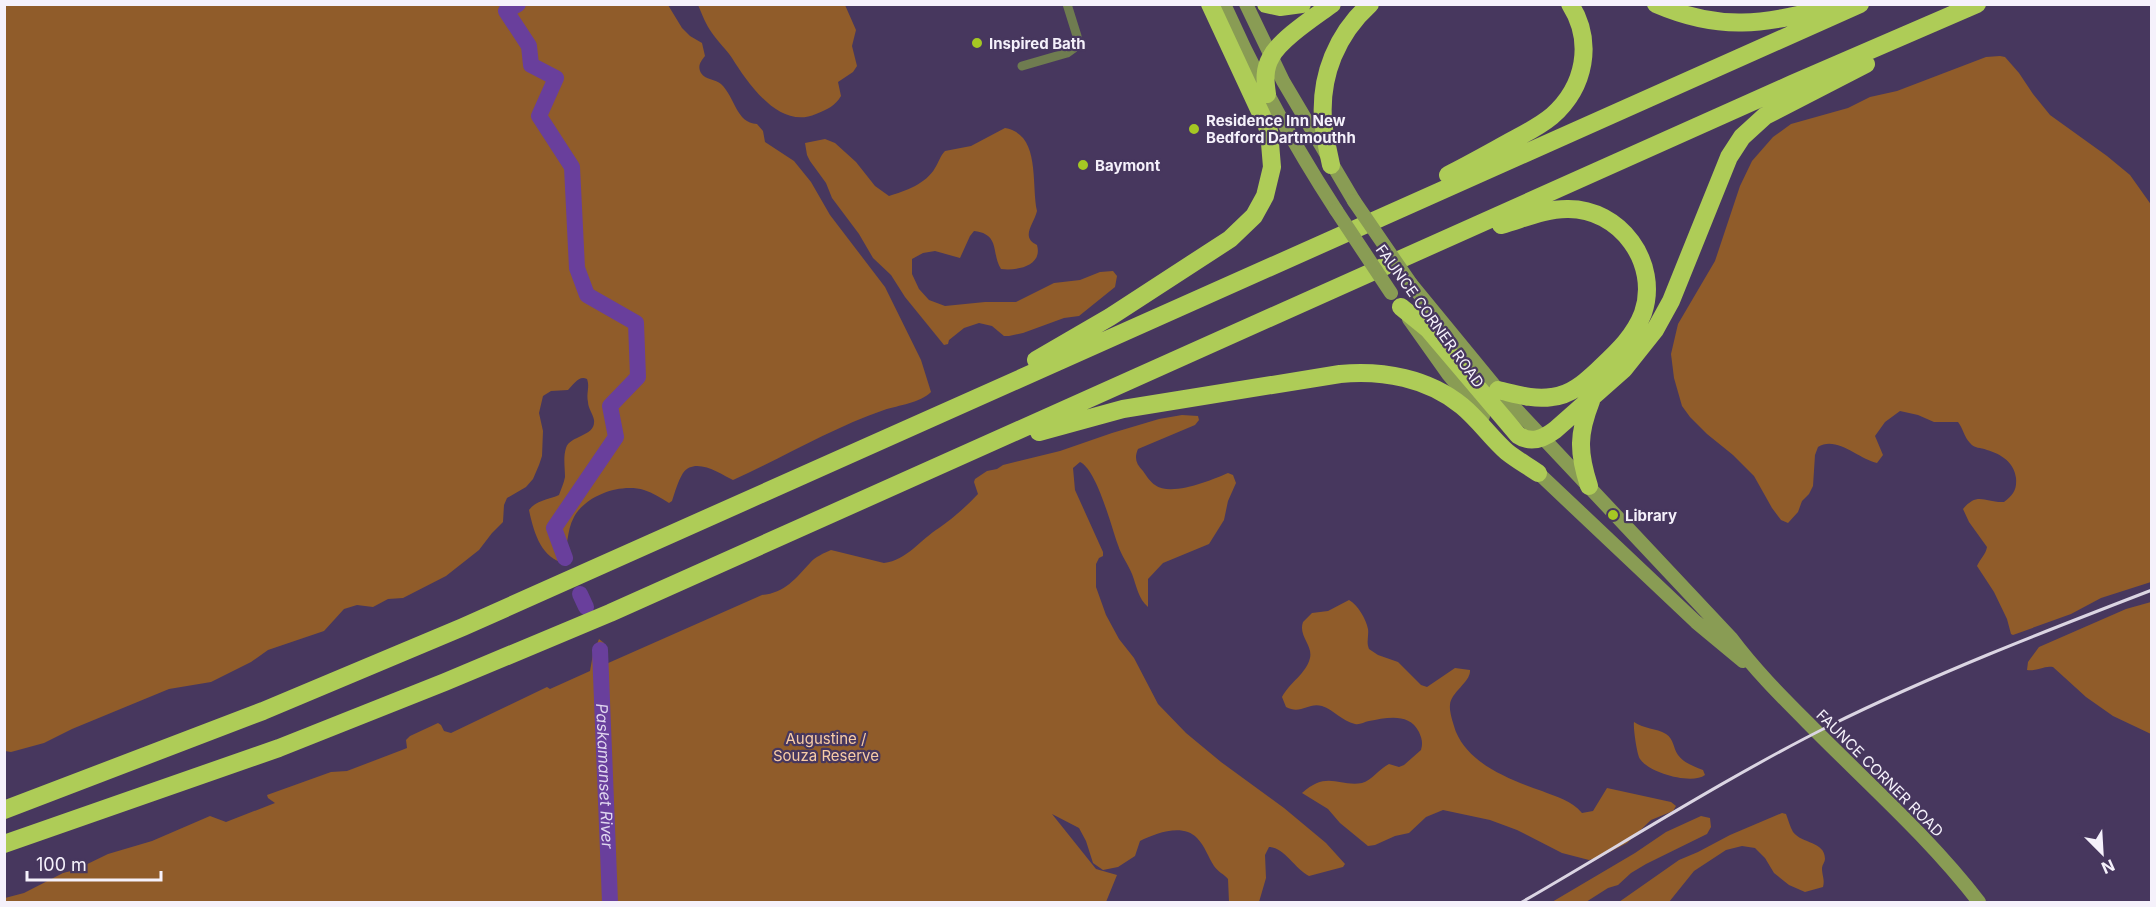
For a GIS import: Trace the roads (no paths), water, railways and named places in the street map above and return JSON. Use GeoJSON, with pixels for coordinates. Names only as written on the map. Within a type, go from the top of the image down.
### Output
{"type":"FeatureCollection","features":[{"type":"Feature","properties":{"kind":"highway"},"geometry":{"type":"LineString","coordinates":[[968,403],[1023,366],[1073,340],[1119,312],[1230,239],[1247,224],[1260,206],[1268,187],[1272,166],[1269,131],[1210,4]]}},
{"type":"Feature","properties":{"kind":"highway"},"geometry":{"type":"LineString","coordinates":[[1266,4],[1280,7],[1302,4]]}},
{"type":"Feature","properties":{"kind":"highway"},"geometry":{"type":"LineString","coordinates":[[1267,94],[1265,77],[1271,57],[1283,42],[1332,4]]}},
{"type":"Feature","properties":{"kind":"highway"},"geometry":{"type":"LineString","coordinates":[[1331,165],[1323,120],[1326,75],[1340,40],[1355,19],[1370,4]]}},
{"type":"Feature","properties":{"kind":"highway"},"geometry":{"type":"LineString","coordinates":[[1382,217],[1428,186],[1534,128],[1552,116],[1565,102],[1578,82],[1585,52],[1582,31],[1570,4]]}},
{"type":"Feature","properties":{"kind":"highway"},"geometry":{"type":"LineString","coordinates":[[1656,4],[1704,20],[1744,23],[1784,19],[1844,4]]}},
{"type":"Feature","properties":{"kind":"highway"},"geometry":{"type":"LineString","coordinates":[[4,810],[194,739],[418,646],[1860,4]]}},
{"type":"Feature","properties":{"kind":"highway"},"geometry":{"type":"LineString","coordinates":[[4,844],[229,767],[445,682],[610,613],[1792,84],[1977,4]]}},
{"type":"Feature","properties":{"kind":"highway"},"geometry":{"type":"LineString","coordinates":[[1396,300],[1428,329],[1518,435],[1528,440],[1542,438],[1555,430],[1624,369],[1655,330],[1671,301],[1729,157],[1749,130],[1775,110],[1888,53],[1960,12]]}},
{"type":"Feature","properties":{"kind":"highway"},"geometry":{"type":"LineString","coordinates":[[1425,249],[1538,213],[1566,208],[1585,210],[1605,218],[1620,228],[1638,251],[1647,280],[1646,300],[1640,321],[1619,350],[1584,383],[1562,395],[1532,398],[1498,390]]}},
{"type":"Feature","properties":{"kind":"highway"},"geometry":{"type":"LineString","coordinates":[[974,450],[1123,409],[1340,374],[1375,373],[1418,382],[1455,401],[1472,415],[1507,452],[1538,473]]}},
{"type":"Feature","properties":{"kind":"highway"},"geometry":{"type":"LineString","coordinates":[[1589,486],[1581,459],[1580,442],[1592,398]]}},
{"type":"Feature","properties":{"kind":"main road","name":"FAUNCE CORNER ROAD"},"geometry":{"type":"LineString","coordinates":[[1224,4],[1267,94],[1301,155],[1396,300],[1469,400],[1538,473],[1724,646],[1754,669],[1908,823],[1979,903]]}},
{"type":"Feature","properties":{"kind":"main road","name":"FAUNCE CORNER ROAD"},"geometry":{"type":"LineString","coordinates":[[1246,4],[1271,57],[1331,165],[1411,284],[1498,390],[1731,638],[1754,669]]}},
{"type":"Feature","properties":{"kind":"main road"},"geometry":{"type":"LineString","coordinates":[[1658,586],[1669,572]]}},
{"type":"Feature","properties":{"kind":"street"},"geometry":{"type":"LineString","coordinates":[[1022,66],[1067,53],[1074,48],[1077,36],[1068,4]]}},
{"type":"Feature","properties":{"kind":"waterway","name":"Paskamanset River"},"geometry":{"type":"LineString","coordinates":[[518,4],[506,11],[529,46],[531,65],[556,78],[539,116],[572,167],[577,268],[587,295],[636,323],[638,377],[610,406],[616,437],[554,528],[565,558]]}},
{"type":"Feature","properties":{"kind":"waterway","name":"Paskamanset River"},"geometry":{"type":"LineString","coordinates":[[580,594],[586,607]]}},
{"type":"Feature","properties":{"kind":"waterway","name":"Paskamanset River"},"geometry":{"type":"LineString","coordinates":[[600,650],[610,902]]}},
{"type":"Feature","properties":{"kind":"railway"},"geometry":{"type":"LineString","coordinates":[[1522,902],[1713,789],[1829,726],[1949,671],[2152,590]]}},
{"type":"Feature","properties":{"kind":"place","name":"Inspired Bath"},"geometry":{"type":"Point","coordinates":[977,43]}},
{"type":"Feature","properties":{"kind":"place","name":"Residence Inn New Bedford Dartmouthh"},"geometry":{"type":"Point","coordinates":[1194,129]}},
{"type":"Feature","properties":{"kind":"place","name":"Baymont"},"geometry":{"type":"Point","coordinates":[1083,165]}},
{"type":"Feature","properties":{"kind":"place","name":"Library"},"geometry":{"type":"Point","coordinates":[1613,515]}},
{"type":"Feature","properties":{"kind":"park label","name":"Augustine / Souza Reserve"},"geometry":{"type":"Point","coordinates":[826,746]}}]}
